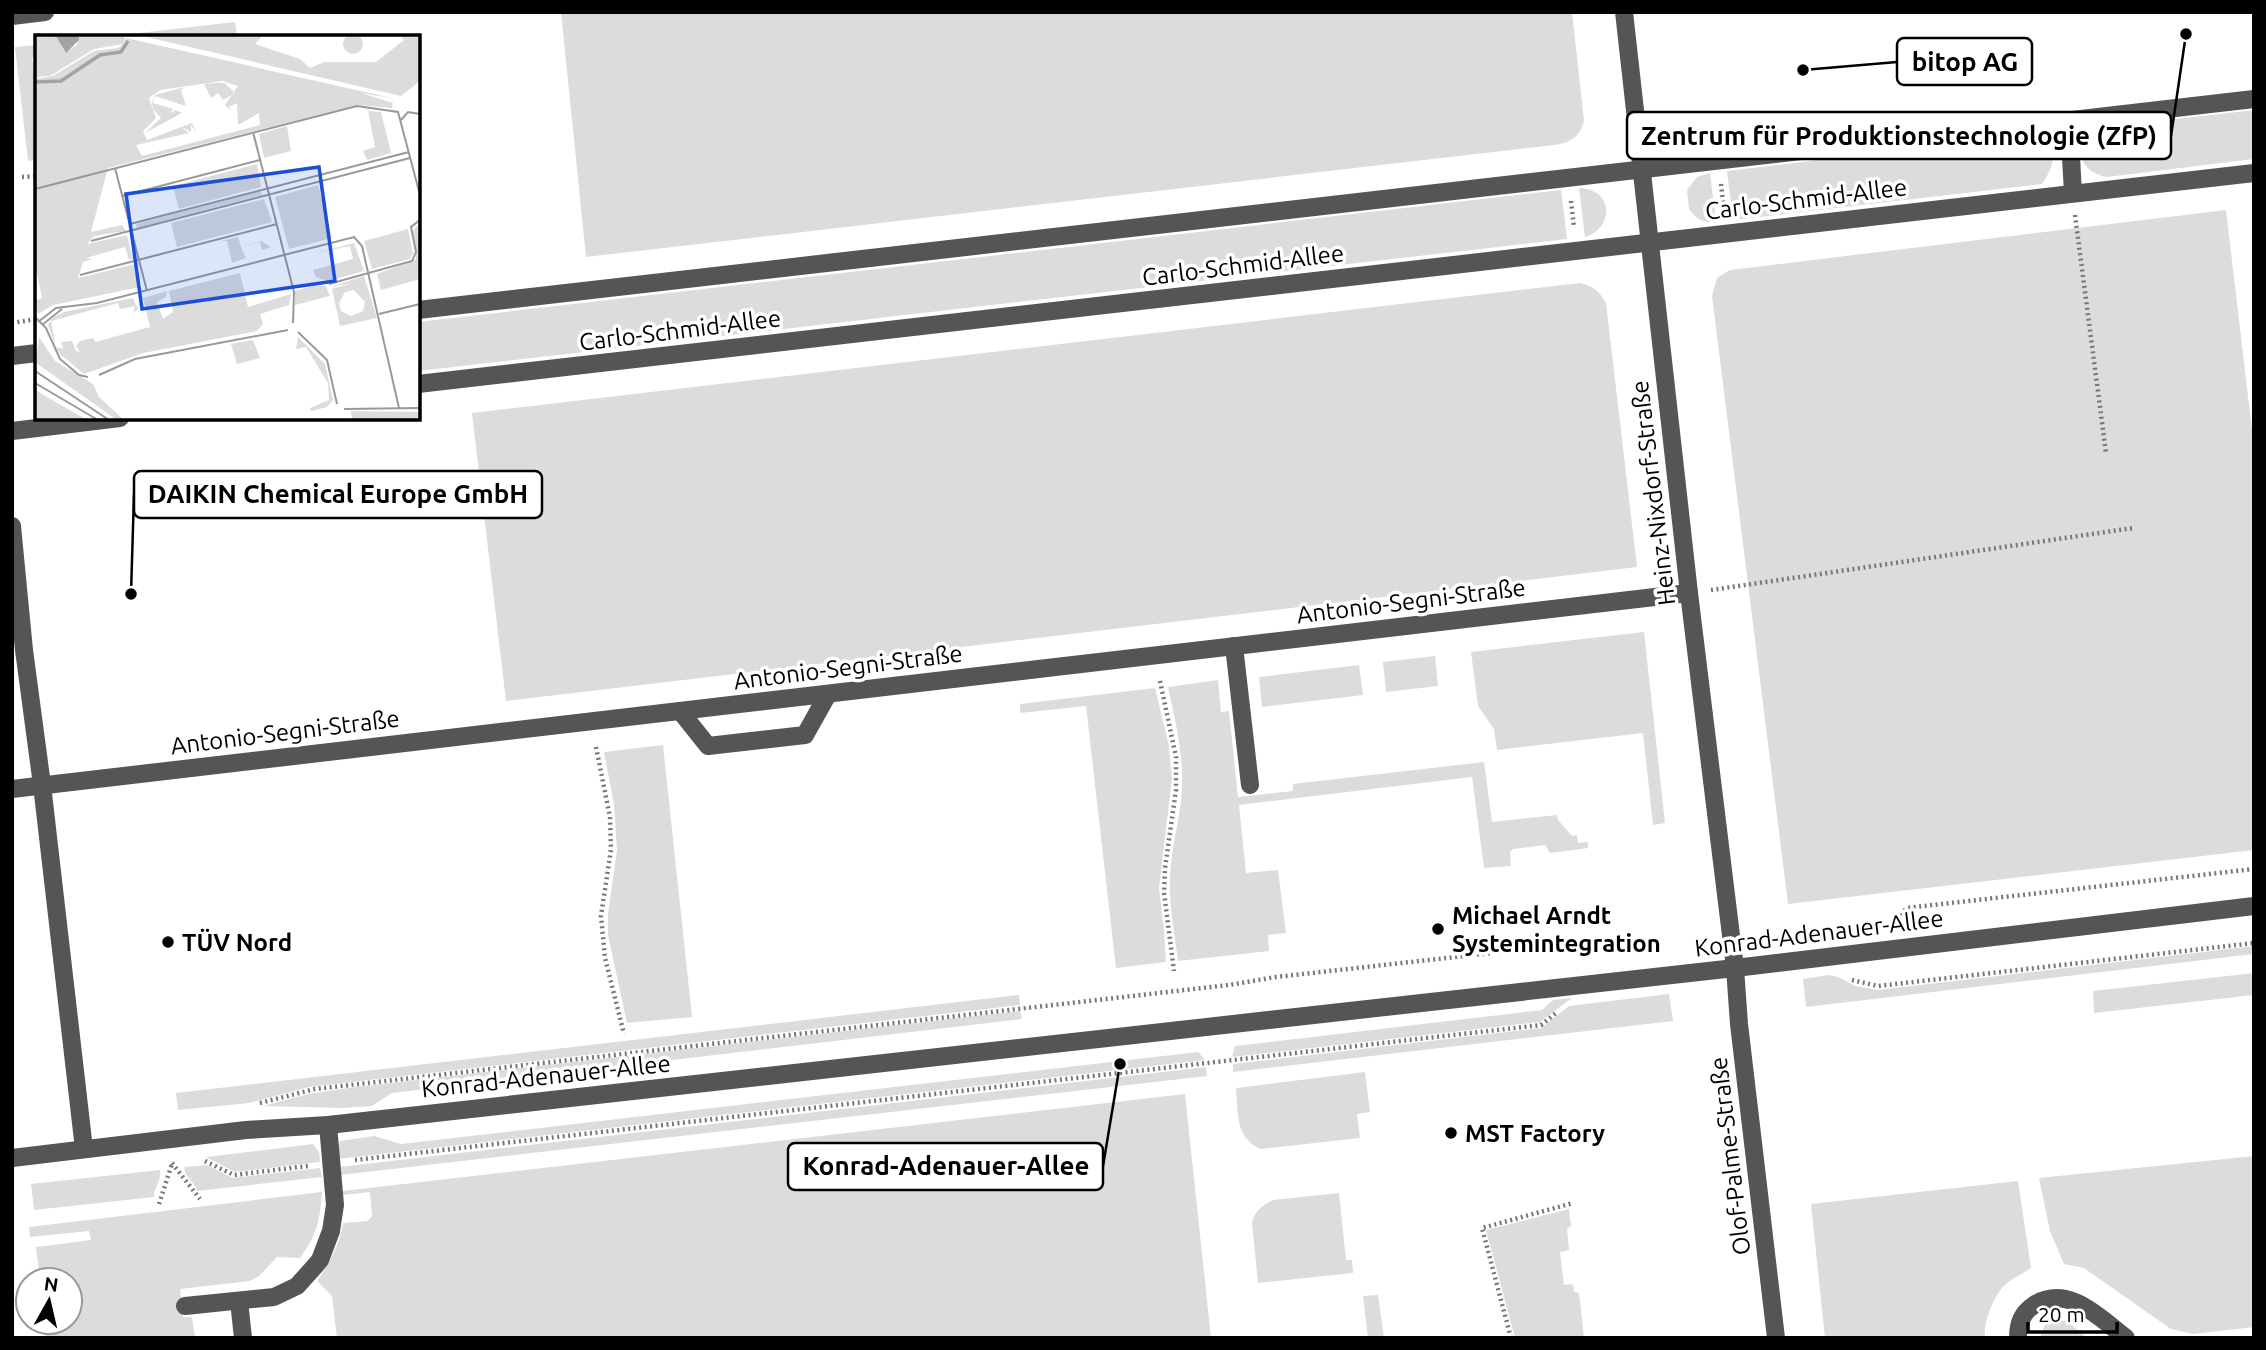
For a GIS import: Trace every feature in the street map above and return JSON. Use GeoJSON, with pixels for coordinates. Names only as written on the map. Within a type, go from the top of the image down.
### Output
{"type":"FeatureCollection","features":[{"type":"Feature","properties":{"kind":"street"},"geometry":{"type":"LineString","coordinates":[[12,16],[45,12]]}},
{"type":"Feature","properties":{"kind":"street","name":"Heinz-Nixdorf-Straße"},"geometry":{"type":"LineString","coordinates":[[1624,12],[1689,593],[1735,968]]}},
{"type":"Feature","properties":{"kind":"street","name":"Carlo-Schmid-Allee"},"geometry":{"type":"LineString","coordinates":[[420,310],[2254,99]]}},
{"type":"Feature","properties":{"kind":"street"},"geometry":{"type":"LineString","coordinates":[[2069,121],[2073,193]]}},
{"type":"Feature","properties":{"kind":"street","name":"Carlo-Schmid-Allee"},"geometry":{"type":"LineString","coordinates":[[420,384],[2254,173]]}},
{"type":"Feature","properties":{"kind":"street"},"geometry":{"type":"LineString","coordinates":[[12,356],[35,353]]}},
{"type":"Feature","properties":{"kind":"street"},"geometry":{"type":"LineString","coordinates":[[12,431],[103,420]]}},
{"type":"Feature","properties":{"kind":"street"},"geometry":{"type":"LineString","coordinates":[[12,526],[24,650],[84,1149]]}},
{"type":"Feature","properties":{"kind":"street","name":"Antonio-Segni-Straße"},"geometry":{"type":"LineString","coordinates":[[12,789],[1689,593]]}},
{"type":"Feature","properties":{"kind":"street"},"geometry":{"type":"LineString","coordinates":[[1234,646],[1250,785]]}},
{"type":"Feature","properties":{"kind":"street"},"geometry":{"type":"LineString","coordinates":[[680,710],[708,746],[805,735],[828,694]]}},
{"type":"Feature","properties":{"kind":"street","name":"Konrad-Adenauer-Allee"},"geometry":{"type":"LineString","coordinates":[[12,1158],[246,1130],[328,1125],[1735,968],[2254,906]]}},
{"type":"Feature","properties":{"kind":"street","name":"Olof-Palme-Straße"},"geometry":{"type":"LineString","coordinates":[[1735,968],[1776,1338]]}},
{"type":"Feature","properties":{"kind":"street"},"geometry":{"type":"LineString","coordinates":[[185,1306],[274,1297],[297,1286],[320,1260],[331,1231],[335,1205],[328,1125]]}},
{"type":"Feature","properties":{"kind":"street"},"geometry":{"type":"LineString","coordinates":[[2018,1338],[2021,1317],[2026,1310],[2040,1301],[2068,1299],[2087,1308],[2126,1338]]}},
{"type":"Feature","properties":{"kind":"street"},"geometry":{"type":"LineString","coordinates":[[239,1301],[243,1338]]}},
{"type":"Feature","properties":{"kind":"path"},"geometry":{"type":"LineString","coordinates":[[1720,172],[1725,221]]}},
{"type":"Feature","properties":{"kind":"path"},"geometry":{"type":"LineString","coordinates":[[22,177],[35,176]]}},
{"type":"Feature","properties":{"kind":"path"},"geometry":{"type":"LineString","coordinates":[[1570,189],[1576,238]]}},
{"type":"Feature","properties":{"kind":"path"},"geometry":{"type":"LineString","coordinates":[[2073,193],[2106,453]]}},
{"type":"Feature","properties":{"kind":"path"},"geometry":{"type":"LineString","coordinates":[[12,323],[35,319]]}},
{"type":"Feature","properties":{"kind":"path"},"geometry":{"type":"LineString","coordinates":[[1689,593],[2133,528]]}},
{"type":"Feature","properties":{"kind":"path"},"geometry":{"type":"LineString","coordinates":[[1160,681],[1176,757],[1176,790],[1164,893],[1174,971]]}},
{"type":"Feature","properties":{"kind":"path"},"geometry":{"type":"LineString","coordinates":[[596,747],[610,817],[611,849],[601,916],[605,958],[624,1034]]}},
{"type":"Feature","properties":{"kind":"path"},"geometry":{"type":"LineString","coordinates":[[1906,908],[2254,869]]}},
{"type":"Feature","properties":{"kind":"path"},"geometry":{"type":"LineString","coordinates":[[257,1104],[315,1089],[1229,985],[1276,976],[1590,942]]}},
{"type":"Feature","properties":{"kind":"path"},"geometry":{"type":"LineString","coordinates":[[1842,976],[1878,986],[2254,943]]}},
{"type":"Feature","properties":{"kind":"path"},"geometry":{"type":"LineString","coordinates":[[195,1161],[206,1161],[234,1175],[1541,1025],[1560,1009]]}},
{"type":"Feature","properties":{"kind":"path"},"geometry":{"type":"LineString","coordinates":[[172,1163],[184,1162]]}},
{"type":"Feature","properties":{"kind":"path"},"geometry":{"type":"LineString","coordinates":[[172,1163],[200,1199]]}},
{"type":"Feature","properties":{"kind":"path"},"geometry":{"type":"LineString","coordinates":[[159,1204],[172,1163]]}},
{"type":"Feature","properties":{"kind":"path"},"geometry":{"type":"LineString","coordinates":[[1511,1338],[1482,1228],[1573,1203]]}},
{"type":"Feature","properties":{"kind":"shaded area"},"geometry":{"type":"Polygon","coordinates":[[[561,12],[1572,12],[1584,121],[1574,138],[1554,145],[586,257],[561,12]]]}},
{"type":"Feature","properties":{"kind":"shaded area"},"geometry":{"type":"Polygon","coordinates":[[[235,22],[237,35],[121,35],[235,22]]]}},
{"type":"Feature","properties":{"kind":"shaded area"},"geometry":{"type":"Polygon","coordinates":[[[35,45],[35,57],[32,58],[35,83],[35,160],[28,161],[15,47],[35,45]]]}},
{"type":"Feature","properties":{"kind":"shaded area"},"geometry":{"type":"Polygon","coordinates":[[[2254,110],[2254,159],[2107,177],[2089,169],[2082,157],[2085,142],[2098,128],[2254,110]]]}},
{"type":"Feature","properties":{"kind":"shaded area"},"geometry":{"type":"Polygon","coordinates":[[[2027,135],[2044,144],[2052,154],[2051,167],[2042,184],[1733,220],[1727,171],[2027,135]]]}},
{"type":"Feature","properties":{"kind":"shaded area"},"geometry":{"type":"Polygon","coordinates":[[[1710,173],[1716,222],[1700,220],[1689,209],[1687,190],[1697,177],[1710,173]]]}},
{"type":"Feature","properties":{"kind":"shaded area"},"geometry":{"type":"Polygon","coordinates":[[[1579,188],[1598,194],[1606,209],[1602,225],[1585,237],[1579,188]]]}},
{"type":"Feature","properties":{"kind":"shaded area"},"geometry":{"type":"Polygon","coordinates":[[[1561,190],[1567,239],[420,371],[420,322],[1561,190]]]}},
{"type":"Feature","properties":{"kind":"shaded area"},"geometry":{"type":"Polygon","coordinates":[[[2226,210],[2254,447],[2254,850],[1788,904],[1712,296],[1717,278],[1730,270],[2226,210]]]}},
{"type":"Feature","properties":{"kind":"shaded area"},"geometry":{"type":"Polygon","coordinates":[[[1580,283],[1596,290],[1606,303],[1637,567],[506,701],[472,413],[1580,283]]]}},
{"type":"Feature","properties":{"kind":"shaded area"},"geometry":{"type":"Polygon","coordinates":[[[1644,632],[1665,823],[1653,825],[1643,733],[1497,750],[1494,729],[1478,706],[1471,652],[1644,632]]]}},
{"type":"Feature","properties":{"kind":"shaded area"},"geometry":{"type":"Polygon","coordinates":[[[1435,656],[1438,686],[1386,692],[1383,662],[1435,656]]]}},
{"type":"Feature","properties":{"kind":"shaded area"},"geometry":{"type":"Polygon","coordinates":[[[1359,665],[1363,695],[1262,707],[1259,677],[1359,665]]]}},
{"type":"Feature","properties":{"kind":"shaded area"},"geometry":{"type":"Polygon","coordinates":[[[1218,680],[1221,712],[1229,711],[1238,797],[1293,791],[1293,784],[1484,762],[1492,822],[1557,815],[1572,836],[1577,835],[1578,843],[1588,842],[1588,848],[1550,853],[1545,845],[1513,849],[1510,852],[1511,866],[1484,868],[1472,777],[1239,805],[1246,873],[1278,870],[1286,933],[1268,935],[1269,951],[1178,961],[1170,876],[1182,795],[1182,772],[1179,740],[1168,687],[1218,680]]]}},
{"type":"Feature","properties":{"kind":"shaded area"},"geometry":{"type":"Polygon","coordinates":[[[1155,688],[1169,746],[1172,779],[1159,888],[1166,962],[1116,968],[1086,706],[1020,713],[1020,704],[1155,688]]]}},
{"type":"Feature","properties":{"kind":"shaded area"},"geometry":{"type":"Polygon","coordinates":[[[663,745],[692,1017],[627,1023],[608,935],[608,914],[617,850],[614,804],[604,752],[663,745]]]}},
{"type":"Feature","properties":{"kind":"shaded area"},"geometry":{"type":"Polygon","coordinates":[[[2254,946],[2254,954],[1806,1007],[1803,979],[1829,975],[1855,986],[1877,990],[2254,946]]]}},
{"type":"Feature","properties":{"kind":"shaded area"},"geometry":{"type":"Polygon","coordinates":[[[2254,973],[2254,995],[2094,1013],[2093,991],[2254,973]]]}},
{"type":"Feature","properties":{"kind":"shaded area"},"geometry":{"type":"Polygon","coordinates":[[[1669,994],[1673,1021],[1233,1072],[1233,1064],[1541,1028],[1569,1006],[1669,994]]]}},
{"type":"Feature","properties":{"kind":"shaded area"},"geometry":{"type":"Polygon","coordinates":[[[1019,995],[1020,1005],[309,1087],[249,1103],[178,1110],[176,1093],[1019,995]]]}},
{"type":"Feature","properties":{"kind":"shaded area"},"geometry":{"type":"Polygon","coordinates":[[[1572,998],[1540,1022],[1232,1057],[1235,1046],[1542,1010],[1553,1000],[1572,998]]]}},
{"type":"Feature","properties":{"kind":"shaded area"},"geometry":{"type":"Polygon","coordinates":[[[1020,1011],[1022,1019],[392,1093],[372,1106],[263,1106],[308,1094],[355,1087],[1020,1011]]]}},
{"type":"Feature","properties":{"kind":"shaded area"},"geometry":{"type":"Polygon","coordinates":[[[1198,1052],[1205,1060],[338,1159],[337,1151],[340,1141],[374,1136],[401,1144],[1198,1052]]]}},
{"type":"Feature","properties":{"kind":"shaded area"},"geometry":{"type":"Polygon","coordinates":[[[1206,1067],[1207,1076],[340,1175],[339,1167],[1206,1067]]]}},
{"type":"Feature","properties":{"kind":"shaded area"},"geometry":{"type":"Polygon","coordinates":[[[1365,1072],[1370,1112],[1357,1114],[1360,1138],[1260,1149],[1246,1138],[1242,1131],[1236,1088],[1365,1072]]]}},
{"type":"Feature","properties":{"kind":"shaded area"},"geometry":{"type":"Polygon","coordinates":[[[1185,1094],[1211,1338],[337,1338],[332,1296],[317,1281],[333,1254],[343,1223],[368,1221],[372,1216],[370,1192],[343,1195],[343,1191],[1185,1094]]]}},
{"type":"Feature","properties":{"kind":"shaded area"},"geometry":{"type":"Polygon","coordinates":[[[313,1144],[319,1152],[320,1162],[235,1172],[206,1157],[313,1144]]]}},
{"type":"Feature","properties":{"kind":"shaded area"},"geometry":{"type":"Polygon","coordinates":[[[2254,1156],[2254,1327],[2193,1334],[2171,1329],[2084,1268],[2064,1264],[2050,1231],[2039,1178],[2254,1156]]]}},
{"type":"Feature","properties":{"kind":"shaded area"},"geometry":{"type":"Polygon","coordinates":[[[207,1165],[233,1178],[320,1168],[322,1177],[197,1191],[184,1167],[207,1165]]]}},
{"type":"Feature","properties":{"kind":"shaded area"},"geometry":{"type":"Polygon","coordinates":[[[160,1170],[154,1197],[34,1210],[31,1184],[160,1170]]]}},
{"type":"Feature","properties":{"kind":"shaded area"},"geometry":{"type":"Polygon","coordinates":[[[2018,1181],[2031,1268],[2008,1282],[1998,1293],[1987,1319],[1985,1338],[1825,1338],[1811,1204],[2018,1181]]]}},
{"type":"Feature","properties":{"kind":"shaded area"},"geometry":{"type":"Polygon","coordinates":[[[322,1192],[317,1227],[300,1258],[277,1257],[259,1276],[250,1281],[180,1289],[183,1317],[192,1317],[195,1338],[46,1338],[84,1336],[84,1266],[38,1266],[36,1247],[91,1240],[89,1231],[30,1237],[29,1227],[322,1192]]]}},
{"type":"Feature","properties":{"kind":"shaded area"},"geometry":{"type":"Polygon","coordinates":[[[1339,1193],[1346,1260],[1352,1260],[1353,1273],[1258,1283],[1252,1223],[1259,1209],[1273,1200],[1339,1193]]]}},
{"type":"Feature","properties":{"kind":"shaded area"},"geometry":{"type":"Polygon","coordinates":[[[1569,1209],[1569,1250],[1560,1252],[1564,1285],[1573,1284],[1574,1292],[1579,1293],[1584,1338],[1515,1338],[1486,1230],[1569,1209]]]}},
{"type":"Feature","properties":{"kind":"shaded area"},"geometry":{"type":"Polygon","coordinates":[[[1378,1295],[1384,1338],[1368,1338],[1363,1296],[1378,1295]]]}},
{"type":"Feature","properties":{"kind":"shaded area"},"geometry":{"type":"Polygon","coordinates":[[[2056,1320],[2067,1321],[2087,1338],[2040,1338],[2045,1325],[2056,1320]]]}},
{"type":"Feature","properties":{"kind":"place","name":"Zentrum für Produktionstechnologie (ZfP)"},"geometry":{"type":"Point","coordinates":[2186,34]}},
{"type":"Feature","properties":{"kind":"place","name":"bitop AG"},"geometry":{"type":"Point","coordinates":[1803,70]}},
{"type":"Feature","properties":{"kind":"place","name":"DAIKIN Chemical Europe GmbH"},"geometry":{"type":"Point","coordinates":[131,594]}},
{"type":"Feature","properties":{"kind":"place","name":"Michael Arndt Systemintegration"},"geometry":{"type":"Point","coordinates":[1438,929]}},
{"type":"Feature","properties":{"kind":"place","name":"TÜV Nord"},"geometry":{"type":"Point","coordinates":[168,942]}},
{"type":"Feature","properties":{"kind":"place","name":"Konrad-Adenauer-Allee"},"geometry":{"type":"Point","coordinates":[1120,1064]}},
{"type":"Feature","properties":{"kind":"place","name":"MST Factory"},"geometry":{"type":"Point","coordinates":[1451,1133]}}]}
